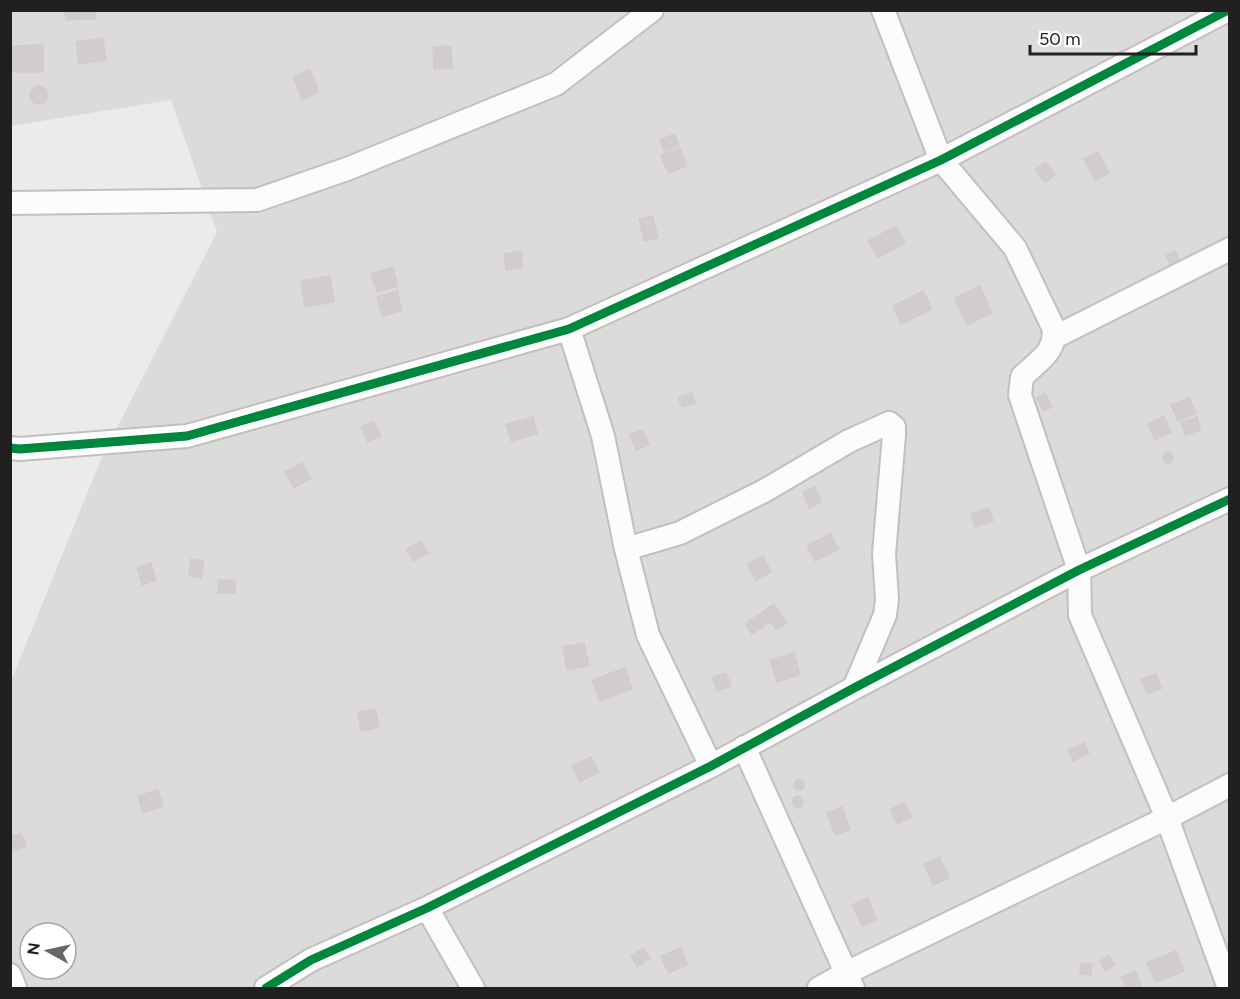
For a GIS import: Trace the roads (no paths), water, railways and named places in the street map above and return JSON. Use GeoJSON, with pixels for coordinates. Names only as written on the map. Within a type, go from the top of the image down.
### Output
{"type":"FeatureCollection","features":[{"type":"Feature","properties":{"kind":"street"},"geometry":{"type":"LineString","coordinates":[[10,203],[257,200],[347,169],[556,84],[652,10]]}},
{"type":"Feature","properties":{"kind":"street"},"geometry":{"type":"LineString","coordinates":[[883,10],[941,160],[1015,248],[1053,327],[1055,337],[1053,347],[1022,377],[1020,395],[1079,570],[1080,615],[1167,818],[1229,988]]}},
{"type":"Feature","properties":{"kind":"street"},"geometry":{"type":"LineString","coordinates":[[10,448],[187,436],[569,329],[941,160],[1228,10]]}},
{"type":"Feature","properties":{"kind":"street"},"geometry":{"type":"LineString","coordinates":[[1055,337],[1230,249]]}},
{"type":"Feature","properties":{"kind":"street"},"geometry":{"type":"LineString","coordinates":[[569,329],[603,436],[626,549],[648,635],[711,766]]}},
{"type":"Feature","properties":{"kind":"street"},"geometry":{"type":"LineString","coordinates":[[626,549],[680,532],[764,491],[849,441],[889,423],[892,424],[894,435],[884,554],[887,598],[885,615],[854,688]]}},
{"type":"Feature","properties":{"kind":"street"},"geometry":{"type":"LineString","coordinates":[[266,988],[310,960],[427,908],[711,766],[1079,570],[1230,499]]}},
{"type":"Feature","properties":{"kind":"street"},"geometry":{"type":"LineString","coordinates":[[744,747],[850,981]]}},
{"type":"Feature","properties":{"kind":"street"},"geometry":{"type":"LineString","coordinates":[[819,988],[850,981],[1230,785]]}},
{"type":"Feature","properties":{"kind":"street"},"geometry":{"type":"LineString","coordinates":[[427,908],[473,988]]}},
{"type":"Feature","properties":{"kind":"street"},"geometry":{"type":"LineString","coordinates":[[10,975],[15,988]]}}]}
